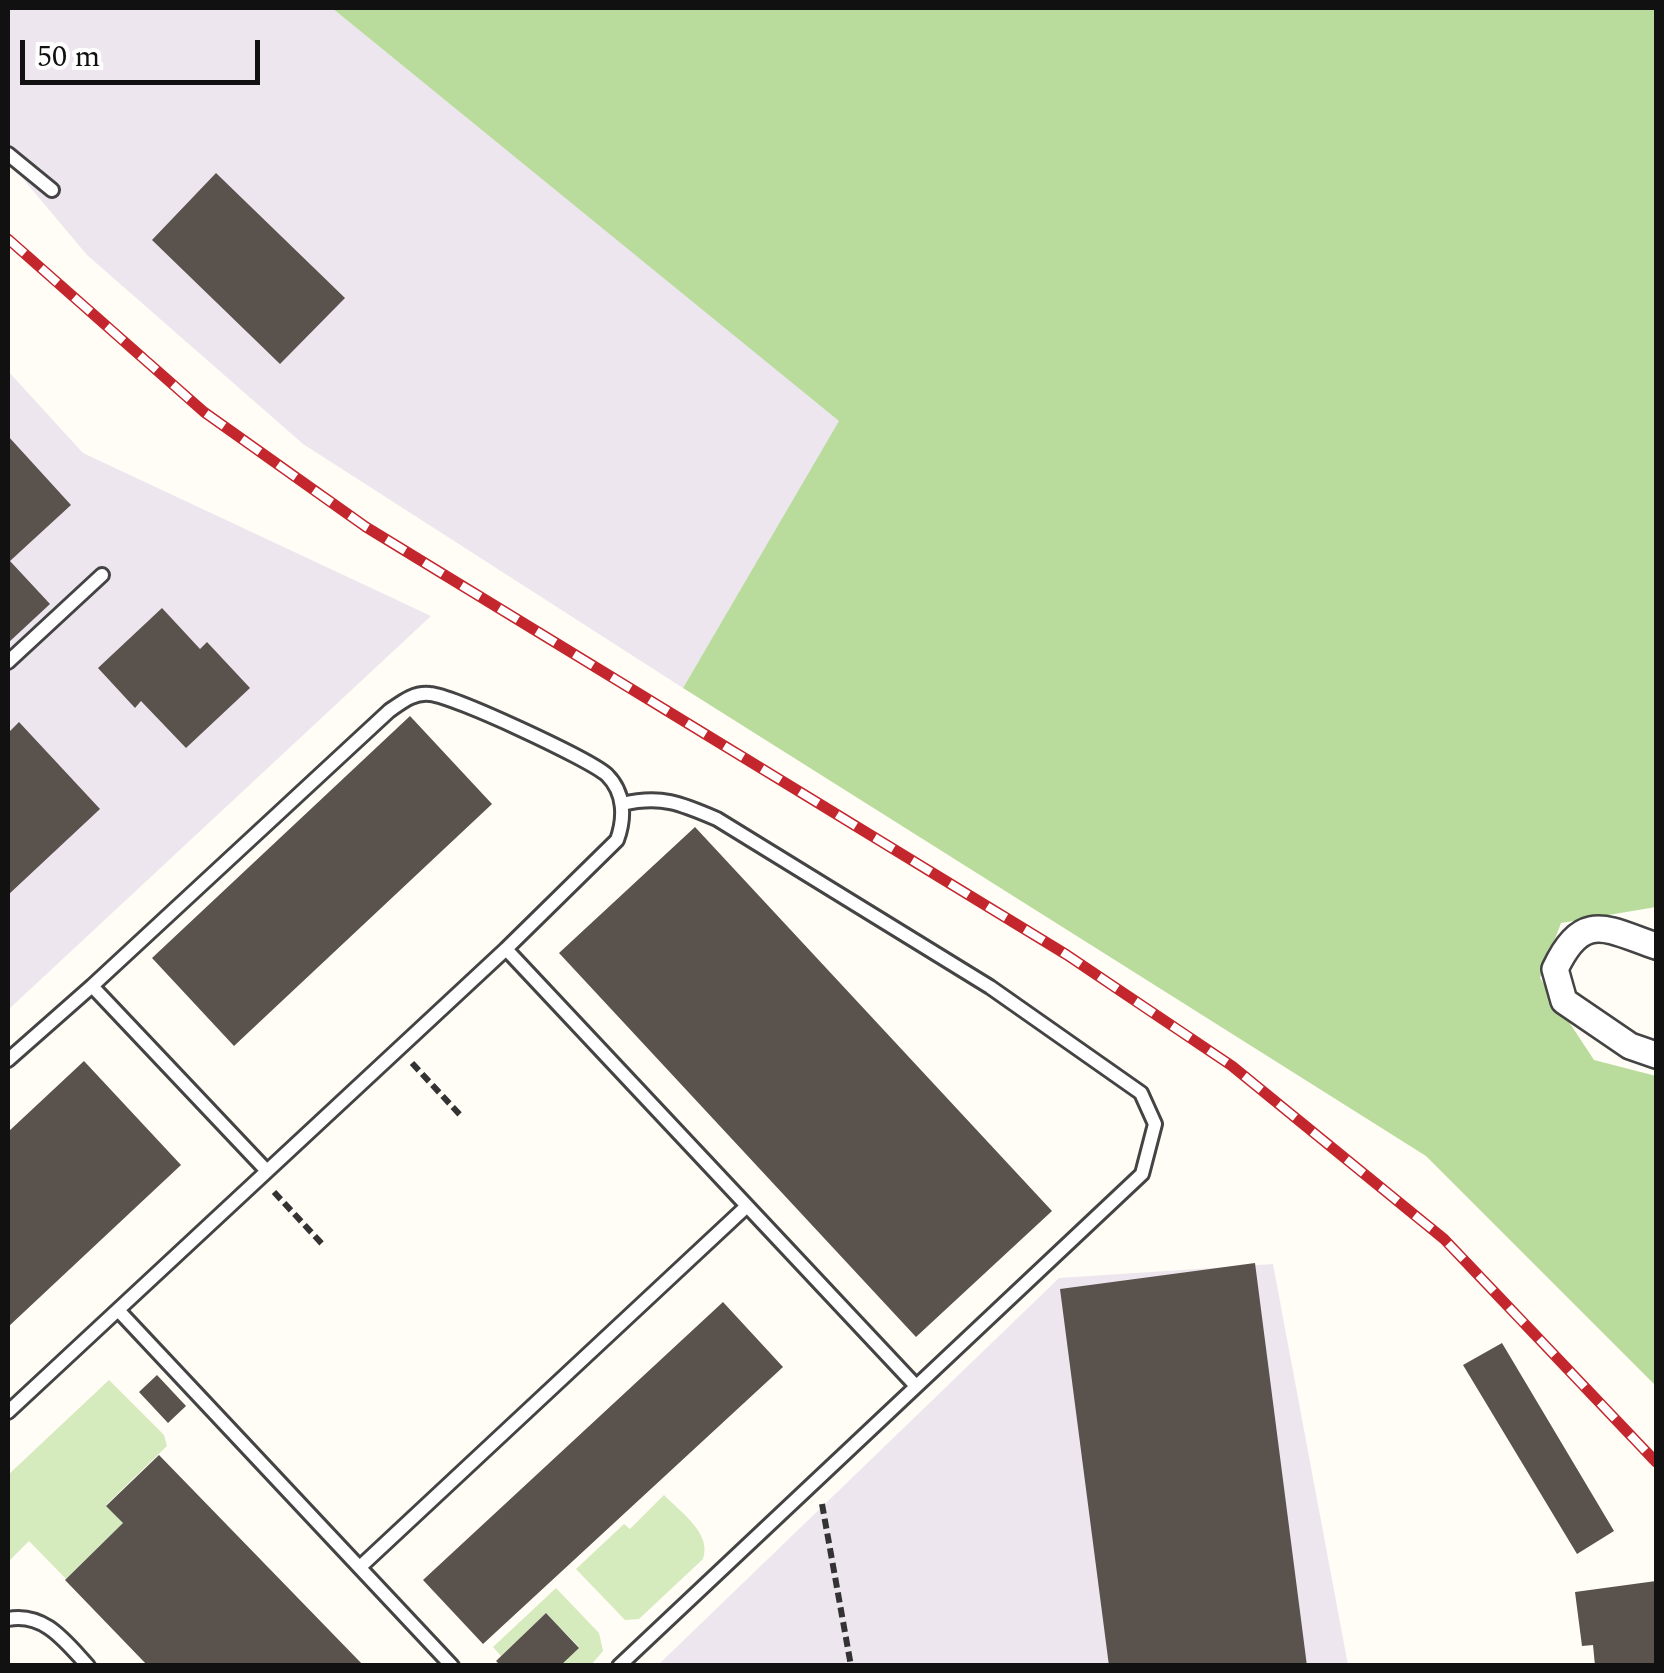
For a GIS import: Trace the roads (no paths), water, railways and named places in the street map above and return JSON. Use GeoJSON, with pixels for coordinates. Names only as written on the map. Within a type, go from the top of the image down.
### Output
{"type":"FeatureCollection","features":[{"type":"Feature","properties":{"kind":"street"},"geometry":{"type":"LineString","coordinates":[[1656,946],[1599,927],[1578,934],[1566,946],[1555,969],[1564,1000],[1630,1046],[1656,1055]]}},
{"type":"Feature","properties":{"kind":"lane"},"geometry":{"type":"LineString","coordinates":[[8,154],[52,190]]}},
{"type":"Feature","properties":{"kind":"lane"},"geometry":{"type":"LineString","coordinates":[[8,662],[102,574]]}},
{"type":"Feature","properties":{"kind":"lane"},"geometry":{"type":"LineString","coordinates":[[8,1060],[389,711],[412,696],[430,694],[459,702],[582,760],[606,775],[622,804],[624,822],[617,840],[506,949],[8,1412]]}},
{"type":"Feature","properties":{"kind":"lane"},"geometry":{"type":"LineString","coordinates":[[620,1666],[1142,1174],[1155,1124],[1141,1093],[990,987],[716,819],[680,803],[649,798],[622,804]]}},
{"type":"Feature","properties":{"kind":"lane"},"geometry":{"type":"LineString","coordinates":[[506,949],[916,1386]]}},
{"type":"Feature","properties":{"kind":"lane"},"geometry":{"type":"LineString","coordinates":[[92,986],[262,1173]]}},
{"type":"Feature","properties":{"kind":"lane"},"geometry":{"type":"LineString","coordinates":[[360,1568],[747,1206]]}},
{"type":"Feature","properties":{"kind":"lane"},"geometry":{"type":"LineString","coordinates":[[118,1310],[452,1666]]}},
{"type":"Feature","properties":{"kind":"lane"},"geometry":{"type":"LineString","coordinates":[[8,1619],[31,1617],[51,1628],[88,1666]]}},
{"type":"Feature","properties":{"kind":"railway"},"geometry":{"type":"LineString","coordinates":[[8,239],[204,412],[366,527],[1067,955],[1232,1066],[1444,1239],[1656,1462]]}}]}
